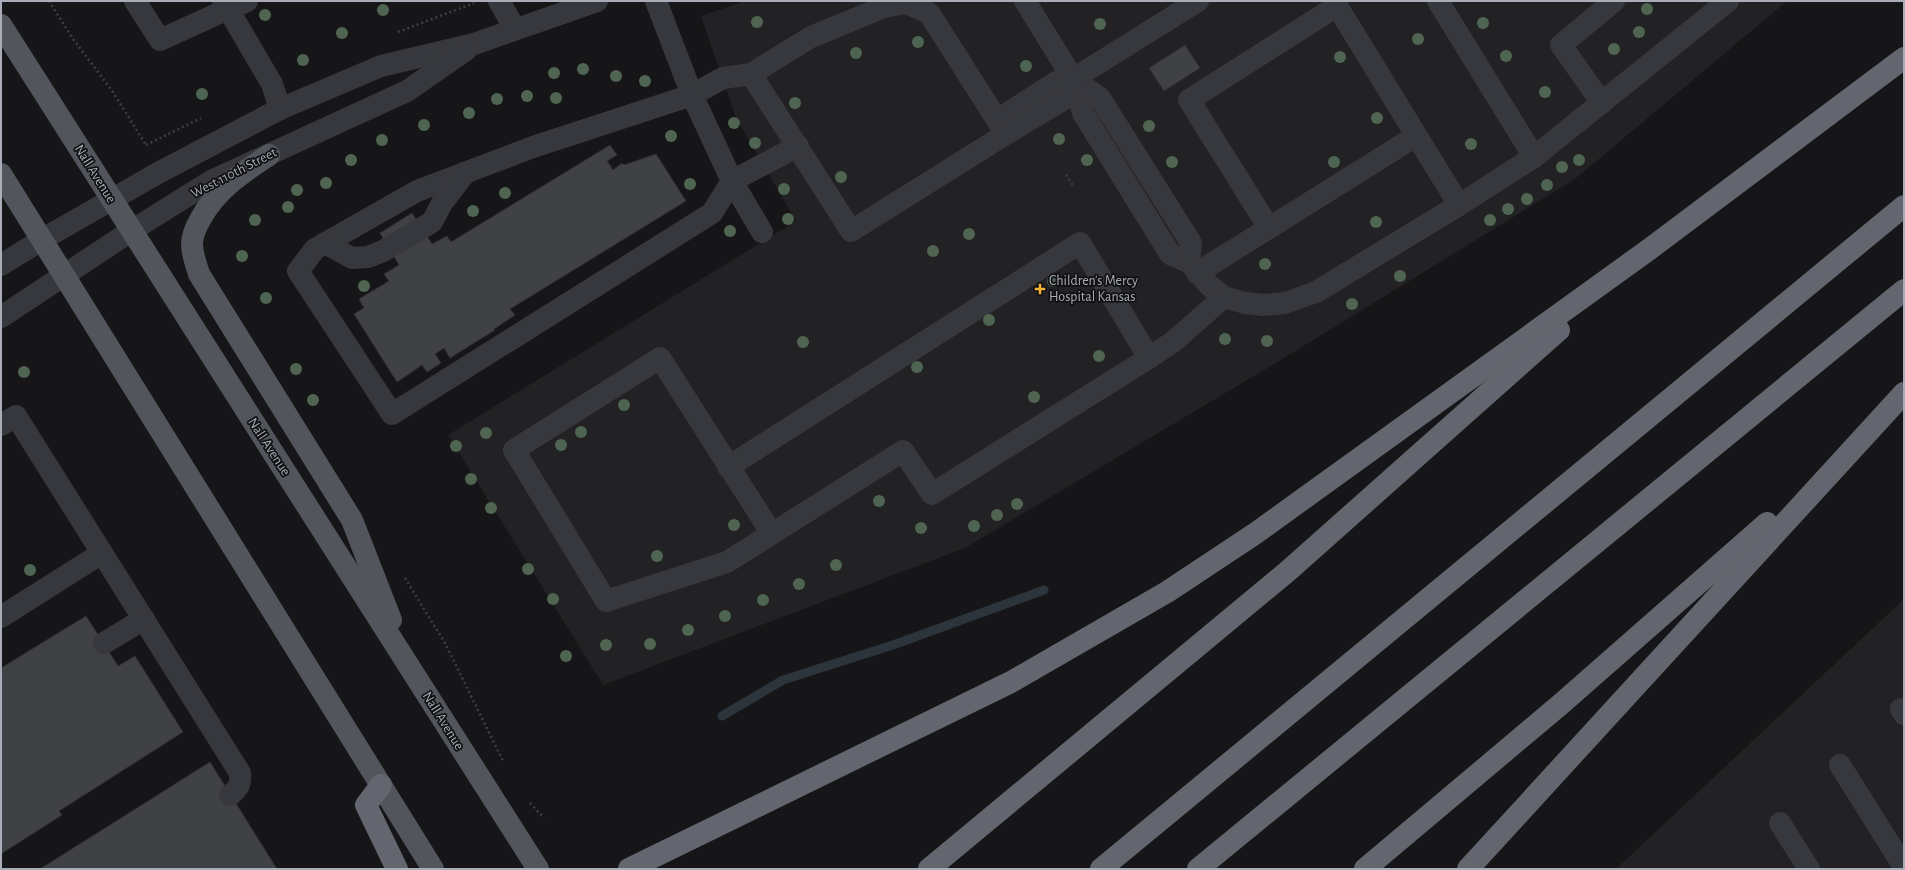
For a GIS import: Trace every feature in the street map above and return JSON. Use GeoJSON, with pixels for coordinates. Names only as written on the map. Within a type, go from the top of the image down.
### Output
{"type":"FeatureCollection","features":[{"type":"Feature","properties":{"kind":"highway"},"geometry":{"type":"LineString","coordinates":[[629,869],[1011,682],[1167,592],[1256,534],[1651,248],[1904,58]]}},
{"type":"Feature","properties":{"kind":"highway"},"geometry":{"type":"LineString","coordinates":[[1101,869],[1904,206]]}},
{"type":"Feature","properties":{"kind":"highway"},"geometry":{"type":"LineString","coordinates":[[929,869],[1288,571],[1651,248]]}},
{"type":"Feature","properties":{"kind":"highway"},"geometry":{"type":"LineString","coordinates":[[1198,869],[1904,290]]}},
{"type":"Feature","properties":{"kind":"highway"},"geometry":{"type":"LineString","coordinates":[[1468,869],[1848,452],[1904,393]]}},
{"type":"Feature","properties":{"kind":"highway"},"geometry":{"type":"LineString","coordinates":[[1365,869],[1561,704],[1848,452]]}},
{"type":"Feature","properties":{"kind":"highway"},"geometry":{"type":"LineString","coordinates":[[381,786],[366,805],[397,869]]}},
{"type":"Feature","properties":{"kind":"main road","name":"Nall Avenue"},"geometry":{"type":"LineString","coordinates":[[1,25],[538,869]]}},
{"type":"Feature","properties":{"kind":"main road"},"geometry":{"type":"LineString","coordinates":[[269,155],[231,181],[207,206],[194,233],[192,243],[194,259],[199,274],[352,520],[409,666]]}},
{"type":"Feature","properties":{"kind":"main road"},"geometry":{"type":"LineString","coordinates":[[1,174],[433,869]]}},
{"type":"Feature","properties":{"kind":"street"},"geometry":{"type":"LineString","coordinates":[[135,1],[160,40],[233,4],[272,84],[280,109]]}},
{"type":"Feature","properties":{"kind":"street"},"geometry":{"type":"LineString","coordinates":[[499,1],[515,29]]}},
{"type":"Feature","properties":{"kind":"street","name":"West 110th Street"},"geometry":{"type":"LineString","coordinates":[[1,266],[112,199],[167,168],[280,109],[381,66],[474,44],[597,1]]}},
{"type":"Feature","properties":{"kind":"street"},"geometry":{"type":"LineString","coordinates":[[656,1],[692,95],[732,182],[762,232]]}},
{"type":"Feature","properties":{"kind":"street"},"geometry":{"type":"LineString","coordinates":[[1025,1],[1073,79],[1100,98],[1104,104],[1191,243],[1193,268],[1210,286],[1224,297],[1245,303],[1264,305],[1284,303],[1316,292],[1458,206],[1534,157],[1728,1]]}},
{"type":"Feature","properties":{"kind":"street"},"geometry":{"type":"LineString","coordinates":[[751,74],[851,230],[1001,127],[1058,81],[1073,79],[1198,1]]}},
{"type":"Feature","properties":{"kind":"street"},"geometry":{"type":"LineString","coordinates":[[1438,1],[1534,157]]}},
{"type":"Feature","properties":{"kind":"street"},"geometry":{"type":"LineString","coordinates":[[1602,103],[1561,46],[1614,1]]}},
{"type":"Feature","properties":{"kind":"street"},"geometry":{"type":"LineString","coordinates":[[798,146],[732,182],[712,213],[392,414],[298,271],[315,249],[417,191],[533,147],[692,95],[723,78],[751,74],[811,37],[884,7],[906,3],[929,13],[1001,127]]}},
{"type":"Feature","properties":{"kind":"street"},"geometry":{"type":"LineString","coordinates":[[1269,228],[1189,100],[1337,6],[1458,206]]}},
{"type":"Feature","properties":{"kind":"street","name":"West 110th Street"},"geometry":{"type":"LineString","coordinates":[[1,316],[131,230],[211,182],[407,91],[474,44]]}},
{"type":"Feature","properties":{"kind":"street"},"geometry":{"type":"LineString","coordinates":[[1193,268],[1269,228],[1416,136]]}},
{"type":"Feature","properties":{"kind":"street"},"geometry":{"type":"LineString","coordinates":[[325,243],[352,258],[368,257],[383,251],[432,222],[442,203],[465,173]]}},
{"type":"Feature","properties":{"kind":"street"},"geometry":{"type":"LineString","coordinates":[[728,467],[1080,243],[1149,358]]}},
{"type":"Feature","properties":{"kind":"street"},"geometry":{"type":"LineString","coordinates":[[772,534],[660,358],[514,450],[606,601],[727,562],[772,534],[903,451],[932,494],[1149,358],[1174,341],[1224,297]]}},
{"type":"Feature","properties":{"kind":"street"},"geometry":{"type":"LineString","coordinates":[[1,425],[16,416],[240,773],[241,783],[237,790],[230,795]]}},
{"type":"Feature","properties":{"kind":"street"},"geometry":{"type":"LineString","coordinates":[[1,617],[102,553]]}},
{"type":"Feature","properties":{"kind":"street"},"geometry":{"type":"LineString","coordinates":[[104,643],[144,619]]}},
{"type":"Feature","properties":{"kind":"street"},"geometry":{"type":"LineString","coordinates":[[1840,765],[1904,867]]}},
{"type":"Feature","properties":{"kind":"street"},"geometry":{"type":"LineString","coordinates":[[1780,823],[1809,869]]}},
{"type":"Feature","properties":{"kind":"path"},"geometry":{"type":"LineString","coordinates":[[49,1],[73,39],[113,92],[146,145]]}},
{"type":"Feature","properties":{"kind":"path"},"geometry":{"type":"LineString","coordinates":[[144,150],[146,145],[207,115]]}},
{"type":"Feature","properties":{"kind":"path"},"geometry":{"type":"LineString","coordinates":[[1066,175],[1074,187]]}},
{"type":"Feature","properties":{"kind":"shaded area","name":"Children's Mercy Hospital Kansas"},"geometry":{"type":"Polygon","coordinates":[[[745,1],[1787,1],[1575,179],[1284,358],[965,548],[603,685],[448,435],[796,221],[736,118],[701,16],[745,1]]]}},
{"type":"Feature","properties":{"kind":"shaded area"},"geometry":{"type":"Polygon","coordinates":[[[1904,599],[1904,869],[1616,869],[1904,599]]]}},
{"type":"Feature","properties":{"kind":"building"},"geometry":{"type":"Polygon","coordinates":[[[1185,45],[1200,68],[1164,91],[1149,68],[1185,45]]]}},
{"type":"Feature","properties":{"kind":"building"},"geometry":{"type":"Polygon","coordinates":[[[610,145],[617,155],[607,161],[613,170],[622,163],[624,165],[656,154],[686,201],[510,309],[515,315],[494,329],[495,330],[450,358],[444,348],[435,354],[441,363],[427,372],[422,365],[397,382],[354,314],[364,308],[359,299],[389,281],[384,274],[399,265],[380,233],[412,213],[432,244],[447,236],[451,242],[610,145]]]}},
{"type":"Feature","properties":{"kind":"building"},"geometry":{"type":"Polygon","coordinates":[[[86,616],[118,666],[135,656],[183,732],[59,811],[62,815],[1,854],[1,668],[86,616]]]}},
{"type":"Feature","properties":{"kind":"building"},"geometry":{"type":"Polygon","coordinates":[[[210,762],[277,869],[40,869],[210,762]]]}},
{"type":"Feature","properties":{"kind":"waterway"},"geometry":{"type":"LineString","coordinates":[[722,716],[783,680],[893,645],[1044,590]]}},
{"type":"Feature","properties":{"kind":"place","name":"Children's Mercy Hospital Kansas"},"geometry":{"type":"Point","coordinates":[1040,289]}}]}
